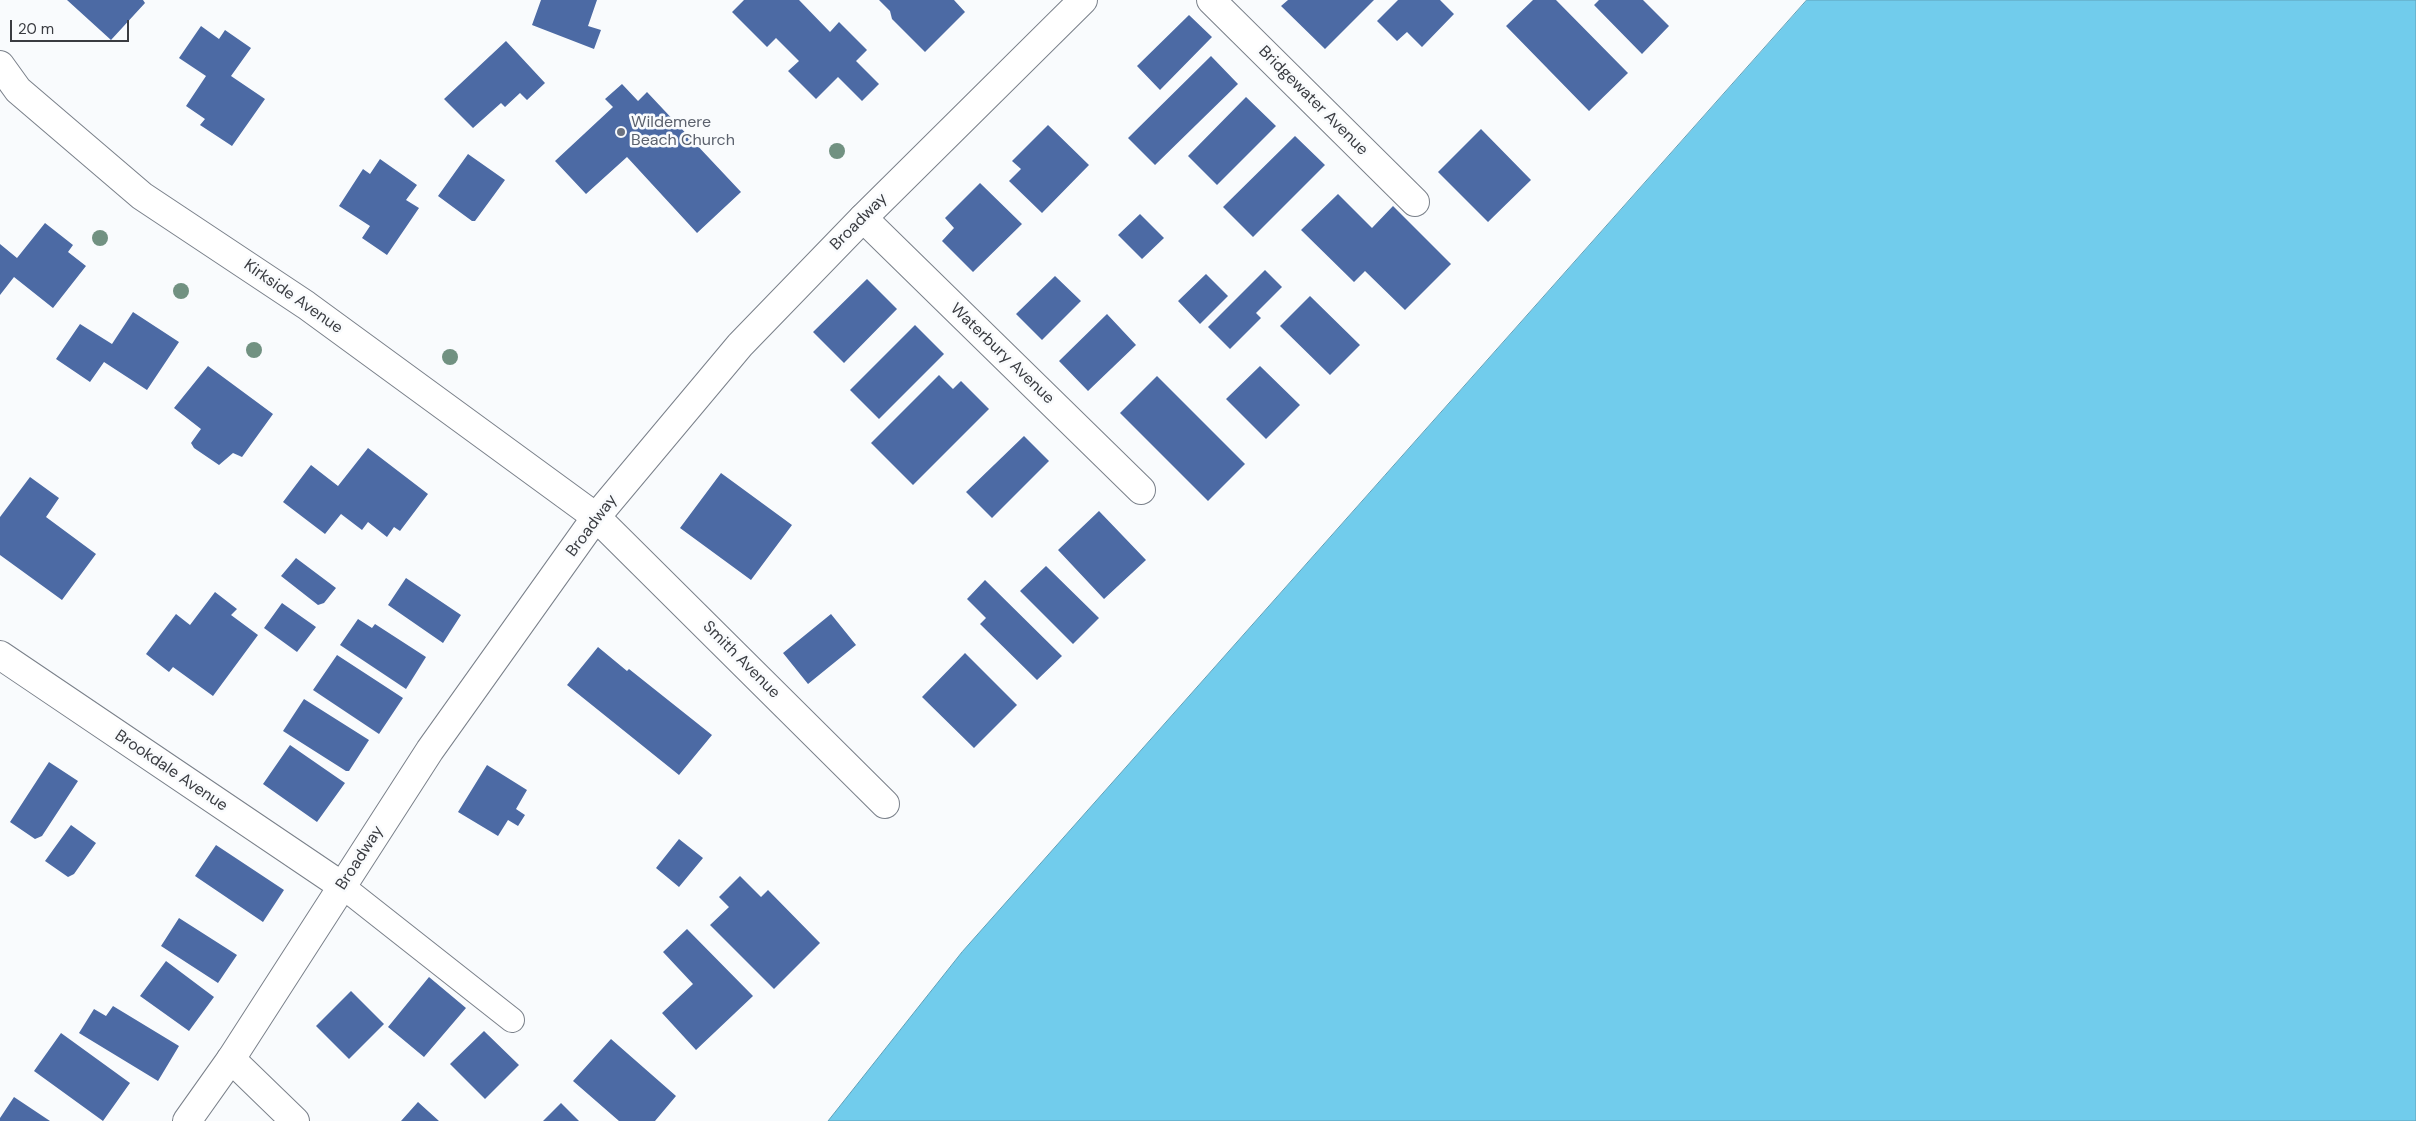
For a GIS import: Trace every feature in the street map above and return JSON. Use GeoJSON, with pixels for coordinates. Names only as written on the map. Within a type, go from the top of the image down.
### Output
{"type":"FeatureCollection","features":[{"type":"Feature","properties":{"kind":"street","name":"Broadway"},"geometry":{"type":"LineString","coordinates":[[186,1121],[231,1059],[430,750],[596,517],[740,345],[863,218],[1083,0]]}},
{"type":"Feature","properties":{"kind":"street","name":"Bridgewater Avenue"},"geometry":{"type":"LineString","coordinates":[[1211,0],[1415,202]]}},
{"type":"Feature","properties":{"kind":"street","name":"Kirkside Avenue"},"geometry":{"type":"LineString","coordinates":[[0,66],[18,90],[142,196],[306,304],[596,517]]}},
{"type":"Feature","properties":{"kind":"street","name":"Waterbury Avenue"},"geometry":{"type":"LineString","coordinates":[[863,218],[1141,490]]}},
{"type":"Feature","properties":{"kind":"street","name":"Smith Avenue"},"geometry":{"type":"LineString","coordinates":[[596,517],[885,804]]}},
{"type":"Feature","properties":{"kind":"street","name":"Brookdale Avenue"},"geometry":{"type":"LineString","coordinates":[[0,655],[342,886]]}},
{"type":"Feature","properties":{"kind":"street"},"geometry":{"type":"LineString","coordinates":[[231,1059],[295,1121]]}},
{"type":"Feature","properties":{"kind":"lane"},"geometry":{"type":"LineString","coordinates":[[342,886],[512,1020]]}},
{"type":"Feature","properties":{"kind":"water"},"geometry":{"type":"Polygon","coordinates":[[[1807,0],[2416,0],[2416,1121],[828,1121],[962,952],[1807,0]]]}},
{"type":"Feature","properties":{"kind":"building"},"geometry":{"type":"Polygon","coordinates":[[[67,0],[143,0],[145,3],[111,40],[67,0]]]}},
{"type":"Feature","properties":{"kind":"building"},"geometry":{"type":"Polygon","coordinates":[[[541,0],[597,0],[588,26],[601,30],[594,49],[532,25],[541,0]]]}},
{"type":"Feature","properties":{"kind":"building"},"geometry":{"type":"Polygon","coordinates":[[[744,0],[799,0],[830,32],[839,22],[867,50],[856,61],[879,84],[862,101],[838,77],[816,99],[788,71],[799,61],[776,38],[767,47],[732,12],[744,0]]]}},
{"type":"Feature","properties":{"kind":"building"},"geometry":{"type":"Polygon","coordinates":[[[879,0],[954,0],[965,12],[925,52],[892,19],[890,11],[879,0]]]}},
{"type":"Feature","properties":{"kind":"building"},"geometry":{"type":"Polygon","coordinates":[[[1288,0],[1374,0],[1325,49],[1281,6],[1288,0]]]}},
{"type":"Feature","properties":{"kind":"building"},"geometry":{"type":"Polygon","coordinates":[[[1398,0],[1440,0],[1454,14],[1422,47],[1407,32],[1397,41],[1377,21],[1398,0]]]}},
{"type":"Feature","properties":{"kind":"building"},"geometry":{"type":"Polygon","coordinates":[[[1533,0],[1556,0],[1628,73],[1589,111],[1506,26],[1533,0]]]}},
{"type":"Feature","properties":{"kind":"building"},"geometry":{"type":"Polygon","coordinates":[[[1599,0],[1643,0],[1669,26],[1642,54],[1594,5],[1599,0]]]}},
{"type":"Feature","properties":{"kind":"building"},"geometry":{"type":"Polygon","coordinates":[[[1189,15],[1212,37],[1160,90],[1137,66],[1189,15]]]}},
{"type":"Feature","properties":{"kind":"building"},"geometry":{"type":"Polygon","coordinates":[[[201,26],[219,39],[225,30],[251,48],[231,76],[265,99],[232,146],[200,125],[205,119],[186,106],[206,76],[179,58],[201,26]]]}},
{"type":"Feature","properties":{"kind":"building"},"geometry":{"type":"Polygon","coordinates":[[[506,41],[545,83],[527,100],[520,93],[505,107],[501,103],[473,128],[444,99],[506,41]]]}},
{"type":"Feature","properties":{"kind":"building"},"geometry":{"type":"Polygon","coordinates":[[[1211,56],[1238,84],[1155,165],[1128,138],[1211,56]]]}},
{"type":"Feature","properties":{"kind":"building"},"geometry":{"type":"Polygon","coordinates":[[[622,84],[638,101],[647,92],[741,192],[697,233],[627,157],[586,194],[555,161],[613,107],[605,99],[622,84]]]}},
{"type":"Feature","properties":{"kind":"building"},"geometry":{"type":"Polygon","coordinates":[[[1246,97],[1276,126],[1217,185],[1188,156],[1246,97]]]}},
{"type":"Feature","properties":{"kind":"building"},"geometry":{"type":"Polygon","coordinates":[[[1048,125],[1089,165],[1042,213],[1009,181],[1021,169],[1012,161],[1048,125]]]}},
{"type":"Feature","properties":{"kind":"building"},"geometry":{"type":"Polygon","coordinates":[[[1481,129],[1531,180],[1488,222],[1438,172],[1481,129]]]}},
{"type":"Feature","properties":{"kind":"building"},"geometry":{"type":"Polygon","coordinates":[[[1295,136],[1325,165],[1253,237],[1223,207],[1295,136]]]}},
{"type":"Feature","properties":{"kind":"building"},"geometry":{"type":"Polygon","coordinates":[[[468,154],[505,180],[475,221],[472,221],[438,196],[468,154]]]}},
{"type":"Feature","properties":{"kind":"building"},"geometry":{"type":"Polygon","coordinates":[[[380,159],[417,185],[406,200],[419,208],[387,255],[362,238],[370,226],[339,206],[363,169],[370,174],[380,159]]]}},
{"type":"Feature","properties":{"kind":"building"},"geometry":{"type":"Polygon","coordinates":[[[980,183],[1022,224],[973,272],[942,241],[954,228],[945,218],[980,183]]]}},
{"type":"Feature","properties":{"kind":"building"},"geometry":{"type":"Polygon","coordinates":[[[1338,194],[1372,228],[1393,206],[1451,264],[1405,310],[1365,271],[1354,282],[1301,230],[1338,194]]]}},
{"type":"Feature","properties":{"kind":"building"},"geometry":{"type":"Polygon","coordinates":[[[1140,214],[1164,238],[1142,259],[1118,235],[1140,214]]]}},
{"type":"Feature","properties":{"kind":"building"},"geometry":{"type":"Polygon","coordinates":[[[45,223],[73,245],[68,252],[86,266],[53,308],[14,277],[0,295],[0,244],[17,258],[45,223]]]}},
{"type":"Feature","properties":{"kind":"building"},"geometry":{"type":"Polygon","coordinates":[[[1265,270],[1282,287],[1256,313],[1261,318],[1230,349],[1208,327],[1265,270]]]}},
{"type":"Feature","properties":{"kind":"building"},"geometry":{"type":"Polygon","coordinates":[[[1206,274],[1228,296],[1200,324],[1178,301],[1206,274]]]}},
{"type":"Feature","properties":{"kind":"building"},"geometry":{"type":"Polygon","coordinates":[[[1055,276],[1081,301],[1042,340],[1016,314],[1055,276]]]}},
{"type":"Feature","properties":{"kind":"building"},"geometry":{"type":"Polygon","coordinates":[[[867,279],[897,309],[844,363],[813,332],[867,279]]]}},
{"type":"Feature","properties":{"kind":"building"},"geometry":{"type":"Polygon","coordinates":[[[1310,296],[1360,345],[1330,375],[1280,326],[1310,296]]]}},
{"type":"Feature","properties":{"kind":"building"},"geometry":{"type":"Polygon","coordinates":[[[133,312],[179,342],[147,390],[104,362],[90,382],[56,359],[80,324],[112,344],[133,312]]]}},
{"type":"Feature","properties":{"kind":"building"},"geometry":{"type":"Polygon","coordinates":[[[1107,314],[1136,345],[1088,391],[1059,361],[1107,314]]]}},
{"type":"Feature","properties":{"kind":"building"},"geometry":{"type":"Polygon","coordinates":[[[915,325],[944,354],[879,419],[850,390],[915,325]]]}},
{"type":"Feature","properties":{"kind":"building"},"geometry":{"type":"Polygon","coordinates":[[[208,366],[273,414],[242,457],[233,453],[219,465],[194,448],[191,443],[201,429],[174,408],[208,366]]]}},
{"type":"Feature","properties":{"kind":"building"},"geometry":{"type":"Polygon","coordinates":[[[1260,366],[1300,405],[1266,439],[1226,399],[1260,366]]]}},
{"type":"Feature","properties":{"kind":"building"},"geometry":{"type":"Polygon","coordinates":[[[939,375],[953,389],[961,381],[989,409],[913,485],[871,443],[939,375]]]}},
{"type":"Feature","properties":{"kind":"building"},"geometry":{"type":"Polygon","coordinates":[[[1157,376],[1245,464],[1208,501],[1120,413],[1157,376]]]}},
{"type":"Feature","properties":{"kind":"building"},"geometry":{"type":"Polygon","coordinates":[[[1024,436],[1049,461],[992,518],[966,492],[1024,436]]]}},
{"type":"Feature","properties":{"kind":"building"},"geometry":{"type":"Polygon","coordinates":[[[368,448],[428,494],[400,531],[394,527],[387,537],[368,522],[362,530],[341,514],[325,534],[283,502],[311,465],[338,486],[368,448]]]}},
{"type":"Feature","properties":{"kind":"building"},"geometry":{"type":"Polygon","coordinates":[[[721,473],[792,525],[751,580],[680,528],[721,473]]]}},
{"type":"Feature","properties":{"kind":"building"},"geometry":{"type":"Polygon","coordinates":[[[30,477],[59,498],[46,517],[96,554],[62,600],[0,555],[0,517],[30,477]]]}},
{"type":"Feature","properties":{"kind":"building"},"geometry":{"type":"Polygon","coordinates":[[[1099,511],[1146,560],[1104,599],[1058,550],[1099,511]]]}},
{"type":"Feature","properties":{"kind":"building"},"geometry":{"type":"Polygon","coordinates":[[[296,558],[336,588],[324,603],[318,605],[281,576],[296,558]]]}},
{"type":"Feature","properties":{"kind":"building"},"geometry":{"type":"Polygon","coordinates":[[[1046,566],[1099,618],[1073,644],[1020,591],[1046,566]]]}},
{"type":"Feature","properties":{"kind":"building"},"geometry":{"type":"Polygon","coordinates":[[[406,578],[461,615],[443,643],[388,605],[406,578]]]}},
{"type":"Feature","properties":{"kind":"building"},"geometry":{"type":"Polygon","coordinates":[[[985,580],[1062,656],[1037,680],[980,624],[986,618],[967,599],[985,580]]]}},
{"type":"Feature","properties":{"kind":"building"},"geometry":{"type":"Polygon","coordinates":[[[215,592],[237,609],[231,615],[258,635],[213,696],[173,667],[169,672],[146,654],[176,614],[190,625],[215,592]]]}},
{"type":"Feature","properties":{"kind":"building"},"geometry":{"type":"Polygon","coordinates":[[[282,603],[316,627],[297,652],[264,628],[282,603]]]}},
{"type":"Feature","properties":{"kind":"building"},"geometry":{"type":"Polygon","coordinates":[[[831,614],[856,645],[808,684],[783,653],[831,614]]]}},
{"type":"Feature","properties":{"kind":"building"},"geometry":{"type":"Polygon","coordinates":[[[358,619],[372,628],[375,624],[426,657],[406,689],[340,645],[358,619]]]}},
{"type":"Feature","properties":{"kind":"building"},"geometry":{"type":"Polygon","coordinates":[[[598,647],[627,671],[629,669],[712,735],[679,775],[567,685],[598,647]]]}},
{"type":"Feature","properties":{"kind":"building"},"geometry":{"type":"Polygon","coordinates":[[[965,653],[1017,705],[974,748],[922,697],[965,653]]]}},
{"type":"Feature","properties":{"kind":"building"},"geometry":{"type":"Polygon","coordinates":[[[337,655],[403,698],[379,734],[313,690],[337,655]]]}},
{"type":"Feature","properties":{"kind":"building"},"geometry":{"type":"Polygon","coordinates":[[[304,699],[369,740],[349,771],[346,771],[283,731],[304,699]]]}},
{"type":"Feature","properties":{"kind":"building"},"geometry":{"type":"Polygon","coordinates":[[[290,745],[345,783],[317,822],[263,784],[290,745]]]}},
{"type":"Feature","properties":{"kind":"building"},"geometry":{"type":"Polygon","coordinates":[[[49,762],[78,781],[42,836],[35,839],[10,822],[49,762]]]}},
{"type":"Feature","properties":{"kind":"building"},"geometry":{"type":"Polygon","coordinates":[[[487,765],[527,790],[516,809],[525,815],[518,826],[508,820],[498,836],[458,812],[487,765]]]}},
{"type":"Feature","properties":{"kind":"building"},"geometry":{"type":"Polygon","coordinates":[[[71,825],[96,843],[74,874],[68,877],[45,861],[71,825]]]}},
{"type":"Feature","properties":{"kind":"building"},"geometry":{"type":"Polygon","coordinates":[[[679,839],[703,858],[679,887],[656,868],[679,839]]]}},
{"type":"Feature","properties":{"kind":"building"},"geometry":{"type":"Polygon","coordinates":[[[216,845],[284,890],[263,922],[195,876],[216,845]]]}},
{"type":"Feature","properties":{"kind":"building"},"geometry":{"type":"Polygon","coordinates":[[[740,876],[761,897],[768,890],[820,943],[774,989],[710,925],[729,907],[719,897],[740,876]]]}},
{"type":"Feature","properties":{"kind":"building"},"geometry":{"type":"Polygon","coordinates":[[[179,918],[237,955],[218,983],[161,946],[179,918]]]}},
{"type":"Feature","properties":{"kind":"building"},"geometry":{"type":"Polygon","coordinates":[[[687,929],[753,996],[696,1050],[662,1013],[693,984],[663,952],[687,929]]]}},
{"type":"Feature","properties":{"kind":"building"},"geometry":{"type":"Polygon","coordinates":[[[166,961],[214,997],[189,1031],[140,996],[166,961]]]}},
{"type":"Feature","properties":{"kind":"building"},"geometry":{"type":"Polygon","coordinates":[[[429,977],[466,1008],[424,1057],[388,1027],[429,977]]]}},
{"type":"Feature","properties":{"kind":"building"},"geometry":{"type":"Polygon","coordinates":[[[351,991],[384,1024],[349,1059],[316,1026],[351,991]]]}},
{"type":"Feature","properties":{"kind":"building"},"geometry":{"type":"Polygon","coordinates":[[[113,1006],[179,1046],[158,1081],[79,1033],[94,1009],[106,1016],[113,1006]]]}},
{"type":"Feature","properties":{"kind":"building"},"geometry":{"type":"Polygon","coordinates":[[[484,1031],[519,1065],[485,1099],[450,1064],[484,1031]]]}},
{"type":"Feature","properties":{"kind":"building"},"geometry":{"type":"Polygon","coordinates":[[[61,1033],[130,1083],[103,1121],[34,1071],[61,1033]]]}},
{"type":"Feature","properties":{"kind":"building"},"geometry":{"type":"Polygon","coordinates":[[[611,1039],[676,1096],[655,1121],[619,1121],[573,1081],[611,1039]]]}},
{"type":"Feature","properties":{"kind":"building"},"geometry":{"type":"Polygon","coordinates":[[[14,1097],[50,1121],[0,1121],[0,1118],[14,1097]]]}},
{"type":"Feature","properties":{"kind":"building"},"geometry":{"type":"Polygon","coordinates":[[[418,1102],[439,1121],[401,1121],[418,1102]]]}},
{"type":"Feature","properties":{"kind":"building"},"geometry":{"type":"Polygon","coordinates":[[[561,1103],[579,1121],[543,1121],[561,1103]]]}},
{"type":"Feature","properties":{"kind":"place","name":"Wildemere Beach Church"},"geometry":{"type":"Point","coordinates":[621,132]}}]}
